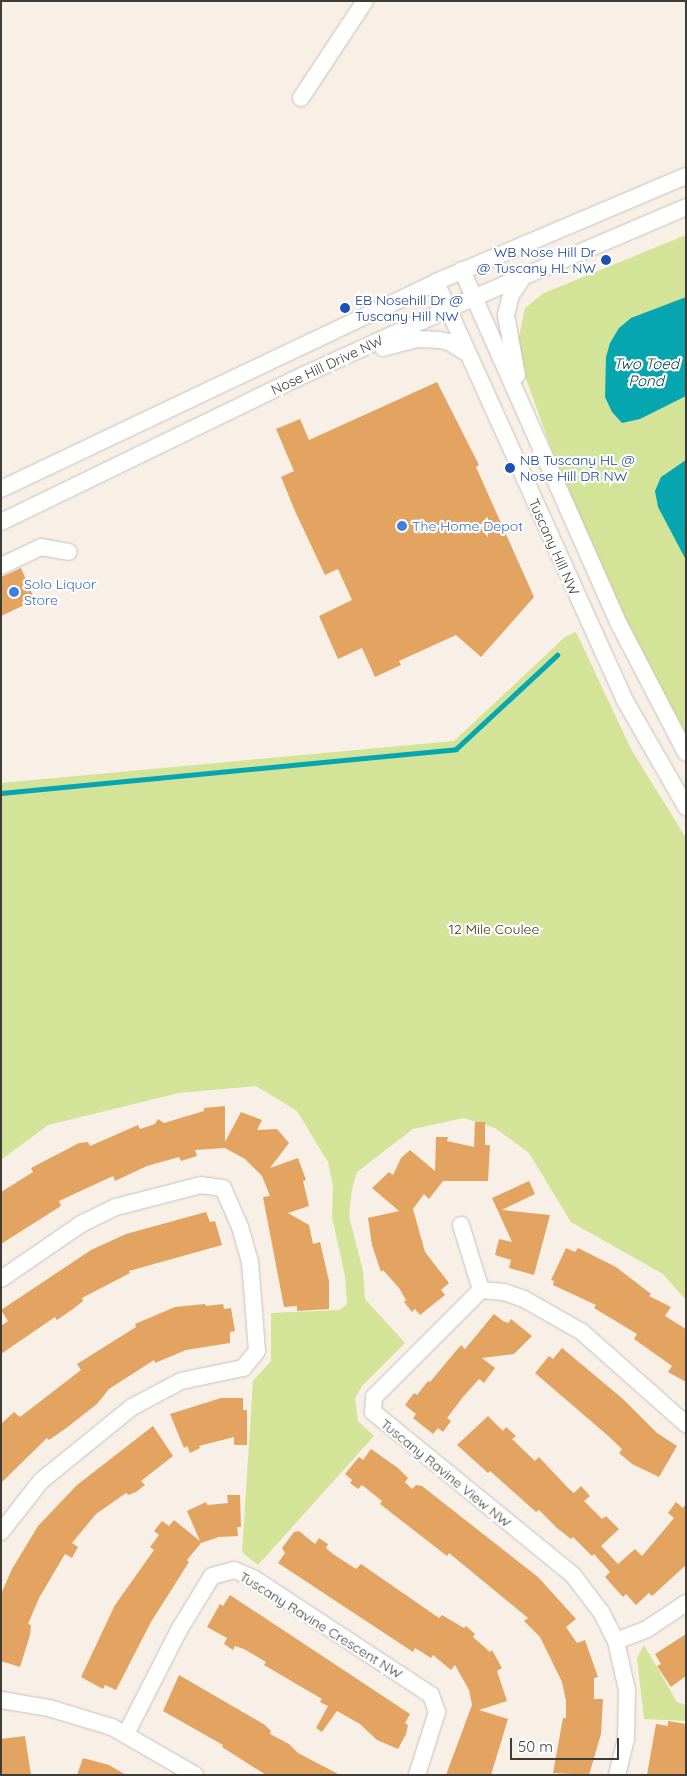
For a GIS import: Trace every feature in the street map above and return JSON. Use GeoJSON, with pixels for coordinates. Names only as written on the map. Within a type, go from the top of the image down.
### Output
{"type":"FeatureCollection","features":[{"type":"Feature","properties":{"kind":"street"},"geometry":{"type":"LineString","coordinates":[[301,98],[365,1]]}},
{"type":"Feature","properties":{"kind":"street","name":"Nose Hill Drive NW"},"geometry":{"type":"LineString","coordinates":[[1,489],[462,270],[686,176]]}},
{"type":"Feature","properties":{"kind":"street","name":"Nose Hill Drive NW"},"geometry":{"type":"LineString","coordinates":[[1,522],[306,374],[524,276],[686,207]]}},
{"type":"Feature","properties":{"kind":"street","name":"Tuscany Hill NW"},"geometry":{"type":"LineString","coordinates":[[462,270],[624,634],[686,753]]}},
{"type":"Feature","properties":{"kind":"street"},"geometry":{"type":"LineString","coordinates":[[524,276],[512,296],[506,315],[513,358],[526,414]]}},
{"type":"Feature","properties":{"kind":"street","name":"Tuscany Hill NW"},"geometry":{"type":"LineString","coordinates":[[436,282],[624,699],[686,807]]}},
{"type":"Feature","properties":{"kind":"street"},"geometry":{"type":"LineString","coordinates":[[306,374],[416,339],[449,342],[468,354]]}},
{"type":"Feature","properties":{"kind":"street"},"geometry":{"type":"LineString","coordinates":[[1,566],[41,547],[69,552]]}},
{"type":"Feature","properties":{"kind":"street"},"geometry":{"type":"LineString","coordinates":[[1,1279],[81,1224],[116,1207],[201,1185],[223,1188],[240,1227],[250,1262],[257,1351],[243,1368],[181,1381],[132,1407],[41,1482],[1,1532]]}},
{"type":"Feature","properties":{"kind":"street"},"geometry":{"type":"LineString","coordinates":[[460,1225],[481,1290],[504,1292],[524,1299],[582,1332],[686,1424]]}},
{"type":"Feature","properties":{"kind":"street","name":"Tuscany Ravine View NW"},"geometry":{"type":"LineString","coordinates":[[481,1290],[374,1397],[372,1412],[573,1574],[601,1612],[616,1642],[624,1674],[628,1707],[626,1739],[617,1775]]}},
{"type":"Feature","properties":{"kind":"street","name":"Tuscany Ravine Crescent NW"},"geometry":{"type":"LineString","coordinates":[[126,1734],[179,1630],[212,1576],[234,1570],[253,1578],[431,1695],[437,1712],[417,1775]]}},
{"type":"Feature","properties":{"kind":"street"},"geometry":{"type":"LineString","coordinates":[[616,1642],[647,1629],[686,1604]]}},
{"type":"Feature","properties":{"kind":"street"},"geometry":{"type":"LineString","coordinates":[[1,1700],[49,1708],[126,1734],[195,1775]]}},
{"type":"Feature","properties":{"kind":"green space"},"geometry":{"type":"Polygon","coordinates":[[[686,235],[686,736],[626,619],[555,459],[516,351],[525,308],[544,293],[686,235]]]}},
{"type":"Feature","properties":{"kind":"green space","name":"12 Mile Coulee"},"geometry":{"type":"Polygon","coordinates":[[[576,632],[631,749],[686,838],[686,1300],[663,1274],[571,1222],[529,1153],[495,1128],[464,1118],[413,1129],[357,1172],[352,1189],[349,1216],[363,1271],[365,1299],[405,1343],[362,1386],[355,1398],[358,1421],[374,1436],[258,1565],[242,1552],[253,1381],[271,1361],[271,1313],[340,1310],[347,1304],[345,1276],[332,1217],[333,1186],[328,1162],[297,1111],[256,1086],[179,1093],[48,1125],[1,1160],[1,783],[454,741],[565,637],[576,632]]]}},
{"type":"Feature","properties":{"kind":"green space"},"geometry":{"type":"Polygon","coordinates":[[[644,1645],[677,1702],[686,1705],[686,1721],[644,1719],[637,1658],[644,1645]]]}},
{"type":"Feature","properties":{"kind":"water","name":"Two Toed Pond"},"geometry":{"type":"Polygon","coordinates":[[[686,297],[686,396],[640,419],[622,423],[612,412],[605,397],[606,357],[610,343],[619,328],[631,318],[686,297]]]}},
{"type":"Feature","properties":{"kind":"water"},"geometry":{"type":"Polygon","coordinates":[[[686,460],[686,560],[658,507],[655,491],[661,477],[686,460]]]}},
{"type":"Feature","properties":{"kind":"building","name":"The Home Depot"},"geometry":{"type":"Polygon","coordinates":[[[437,382],[479,465],[476,467],[534,597],[481,657],[456,635],[399,661],[401,665],[375,677],[362,648],[338,659],[319,616],[352,600],[338,569],[325,575],[295,511],[281,477],[294,471],[276,429],[300,419],[309,440],[437,382]]]}},
{"type":"Feature","properties":{"kind":"building"},"geometry":{"type":"Polygon","coordinates":[[[21,568],[35,600],[1,616],[1,577],[21,568]]]}},
{"type":"Feature","properties":{"kind":"building"},"geometry":{"type":"Polygon","coordinates":[[[225,1106],[225,1142],[241,1112],[262,1120],[257,1130],[277,1129],[289,1143],[270,1168],[298,1158],[306,1180],[303,1181],[309,1206],[288,1213],[309,1225],[313,1244],[320,1242],[329,1281],[329,1309],[297,1311],[297,1306],[284,1307],[263,1197],[270,1196],[262,1176],[245,1159],[225,1148],[195,1150],[197,1156],[181,1161],[179,1157],[147,1166],[115,1181],[113,1176],[59,1201],[61,1206],[1,1244],[1,1192],[33,1172],[31,1168],[79,1143],[88,1142],[90,1146],[138,1125],[140,1129],[155,1124],[158,1119],[164,1123],[204,1111],[204,1108],[225,1106]]]}},
{"type":"Feature","properties":{"kind":"building"},"geometry":{"type":"Polygon","coordinates":[[[475,1122],[485,1122],[485,1145],[490,1145],[488,1181],[443,1181],[429,1199],[424,1194],[413,1209],[425,1252],[449,1283],[441,1290],[445,1295],[420,1315],[415,1309],[412,1312],[404,1302],[406,1300],[399,1288],[383,1270],[381,1272],[372,1245],[368,1218],[399,1211],[372,1188],[389,1172],[393,1175],[401,1158],[410,1150],[435,1171],[436,1137],[448,1137],[447,1141],[474,1147],[475,1122]]]}},
{"type":"Feature","properties":{"kind":"building"},"geometry":{"type":"Polygon","coordinates":[[[529,1181],[535,1194],[502,1210],[550,1215],[534,1275],[509,1268],[511,1260],[495,1255],[499,1239],[512,1242],[492,1198],[529,1181]]]}},
{"type":"Feature","properties":{"kind":"building"},"geometry":{"type":"Polygon","coordinates":[[[206,1212],[210,1222],[215,1221],[222,1245],[129,1271],[130,1273],[82,1298],[83,1301],[73,1309],[57,1320],[55,1317],[1,1354],[1,1326],[8,1321],[1,1310],[91,1250],[126,1234],[206,1212]]]}},
{"type":"Feature","properties":{"kind":"building"},"geometry":{"type":"Polygon","coordinates":[[[566,1248],[575,1252],[578,1248],[616,1267],[651,1294],[649,1296],[671,1307],[665,1316],[686,1329],[686,1382],[668,1372],[672,1366],[634,1339],[637,1334],[594,1308],[596,1305],[553,1285],[554,1281],[551,1280],[566,1248]]]}},
{"type":"Feature","properties":{"kind":"building"},"geometry":{"type":"Polygon","coordinates":[[[205,1304],[206,1306],[223,1304],[224,1309],[231,1308],[235,1331],[230,1332],[230,1343],[186,1350],[155,1363],[154,1360],[109,1389],[97,1404],[65,1429],[49,1440],[47,1438],[1,1483],[1,1424],[14,1412],[20,1417],[81,1370],[77,1364],[136,1327],[135,1324],[175,1307],[205,1304]]]}},
{"type":"Feature","properties":{"kind":"building"},"geometry":{"type":"Polygon","coordinates":[[[494,1314],[508,1323],[511,1319],[532,1336],[514,1354],[482,1358],[495,1368],[484,1383],[479,1379],[463,1397],[447,1418],[451,1421],[443,1432],[438,1428],[433,1434],[413,1418],[416,1414],[405,1405],[414,1393],[417,1395],[428,1381],[430,1382],[461,1345],[465,1349],[494,1314]]]}},
{"type":"Feature","properties":{"kind":"building"},"geometry":{"type":"Polygon","coordinates":[[[562,1348],[623,1399],[657,1433],[677,1446],[659,1477],[632,1464],[619,1453],[622,1449],[535,1373],[549,1356],[553,1359],[562,1348]]]}},
{"type":"Feature","properties":{"kind":"building"},"geometry":{"type":"Polygon","coordinates":[[[221,1398],[243,1398],[243,1410],[247,1410],[247,1445],[234,1445],[234,1437],[199,1446],[200,1448],[190,1453],[187,1446],[184,1448],[170,1414],[221,1398]]]}},
{"type":"Feature","properties":{"kind":"building"},"geometry":{"type":"Polygon","coordinates":[[[488,1416],[503,1431],[506,1427],[516,1436],[512,1439],[535,1461],[539,1457],[574,1493],[581,1486],[590,1496],[584,1501],[602,1519],[606,1516],[619,1529],[601,1546],[618,1564],[635,1549],[642,1556],[674,1518],[668,1513],[676,1502],[683,1508],[686,1504],[686,1565],[652,1596],[649,1593],[636,1605],[626,1594],[623,1597],[605,1577],[610,1572],[594,1554],[592,1556],[573,1537],[571,1539],[557,1528],[539,1510],[536,1512],[490,1471],[488,1473],[457,1445],[488,1416]]]}},
{"type":"Feature","properties":{"kind":"building"},"geometry":{"type":"Polygon","coordinates":[[[153,1426],[173,1456],[141,1481],[145,1485],[136,1492],[129,1495],[126,1493],[96,1514],[72,1543],[78,1547],[72,1558],[65,1554],[39,1598],[28,1624],[31,1625],[30,1635],[20,1667],[1,1661],[1,1594],[12,1569],[38,1526],[77,1485],[153,1426]]]}},
{"type":"Feature","properties":{"kind":"building"},"geometry":{"type":"Polygon","coordinates":[[[371,1449],[398,1468],[408,1478],[405,1482],[412,1489],[416,1485],[422,1486],[538,1577],[576,1619],[566,1627],[577,1643],[585,1640],[598,1677],[594,1678],[594,1699],[603,1699],[601,1734],[589,1775],[553,1773],[563,1718],[566,1718],[566,1701],[562,1682],[540,1637],[524,1621],[528,1618],[449,1553],[447,1556],[380,1504],[382,1501],[362,1485],[358,1489],[350,1483],[352,1480],[345,1474],[359,1457],[363,1460],[371,1449]]]}},
{"type":"Feature","properties":{"kind":"building"},"geometry":{"type":"Polygon","coordinates":[[[227,1495],[240,1495],[241,1527],[237,1527],[238,1536],[219,1537],[201,1543],[187,1560],[189,1562],[151,1622],[116,1690],[105,1685],[103,1689],[81,1677],[115,1605],[154,1550],[150,1547],[159,1535],[154,1531],[162,1521],[169,1526],[174,1520],[200,1541],[187,1511],[206,1502],[207,1505],[228,1503],[227,1495]]]}},
{"type":"Feature","properties":{"kind":"building"},"geometry":{"type":"Polygon","coordinates":[[[299,1531],[315,1544],[319,1538],[328,1544],[326,1548],[356,1569],[361,1564],[439,1618],[442,1615],[464,1628],[466,1626],[475,1634],[473,1637],[490,1652],[492,1650],[502,1668],[497,1671],[507,1701],[479,1710],[508,1719],[491,1775],[446,1775],[472,1705],[469,1690],[455,1665],[451,1670],[433,1655],[431,1658],[415,1648],[413,1652],[278,1563],[285,1553],[282,1548],[294,1532],[299,1531]]]}},
{"type":"Feature","properties":{"kind":"building"},"geometry":{"type":"Polygon","coordinates":[[[230,1595],[410,1714],[405,1723],[408,1725],[406,1734],[398,1749],[377,1740],[360,1724],[337,1711],[322,1732],[316,1728],[328,1706],[320,1702],[322,1699],[264,1665],[266,1662],[244,1649],[235,1646],[233,1650],[224,1644],[227,1638],[207,1627],[220,1604],[223,1606],[230,1595]]]}},
{"type":"Feature","properties":{"kind":"building"},"geometry":{"type":"Polygon","coordinates":[[[686,1634],[686,1676],[671,1687],[657,1666],[661,1664],[655,1654],[686,1634]]]}},
{"type":"Feature","properties":{"kind":"building"},"geometry":{"type":"Polygon","coordinates":[[[179,1675],[265,1725],[271,1731],[270,1734],[289,1744],[298,1753],[340,1775],[266,1775],[222,1747],[223,1745],[163,1711],[179,1675]]]}},
{"type":"Feature","properties":{"kind":"building"},"geometry":{"type":"Polygon","coordinates":[[[668,1721],[686,1724],[686,1775],[647,1775],[656,1724],[668,1726],[668,1721]]]}},
{"type":"Feature","properties":{"kind":"building"},"geometry":{"type":"Polygon","coordinates":[[[25,1736],[31,1775],[1,1775],[1,1739],[25,1736]]]}},
{"type":"Feature","properties":{"kind":"building"},"geometry":{"type":"Polygon","coordinates":[[[83,1758],[109,1765],[126,1775],[77,1775],[83,1758]]]}},
{"type":"Feature","properties":{"kind":"waterway"},"geometry":{"type":"LineString","coordinates":[[1,793],[456,749],[557,655]]}},
{"type":"Feature","properties":{"kind":"place","name":"WB Nose Hill Dr @ Tuscany HL NW"},"geometry":{"type":"Point","coordinates":[606,260]}},
{"type":"Feature","properties":{"kind":"place","name":"EB Nosehill Dr @ Tuscany Hill NW"},"geometry":{"type":"Point","coordinates":[345,308]}},
{"type":"Feature","properties":{"kind":"place","name":"NB Tuscany HL @ Nose Hill DR NW"},"geometry":{"type":"Point","coordinates":[510,468]}},
{"type":"Feature","properties":{"kind":"place","name":"The Home Depot"},"geometry":{"type":"Point","coordinates":[402,526]}},
{"type":"Feature","properties":{"kind":"place","name":"Solo Liquor Store"},"geometry":{"type":"Point","coordinates":[14,592]}}]}
